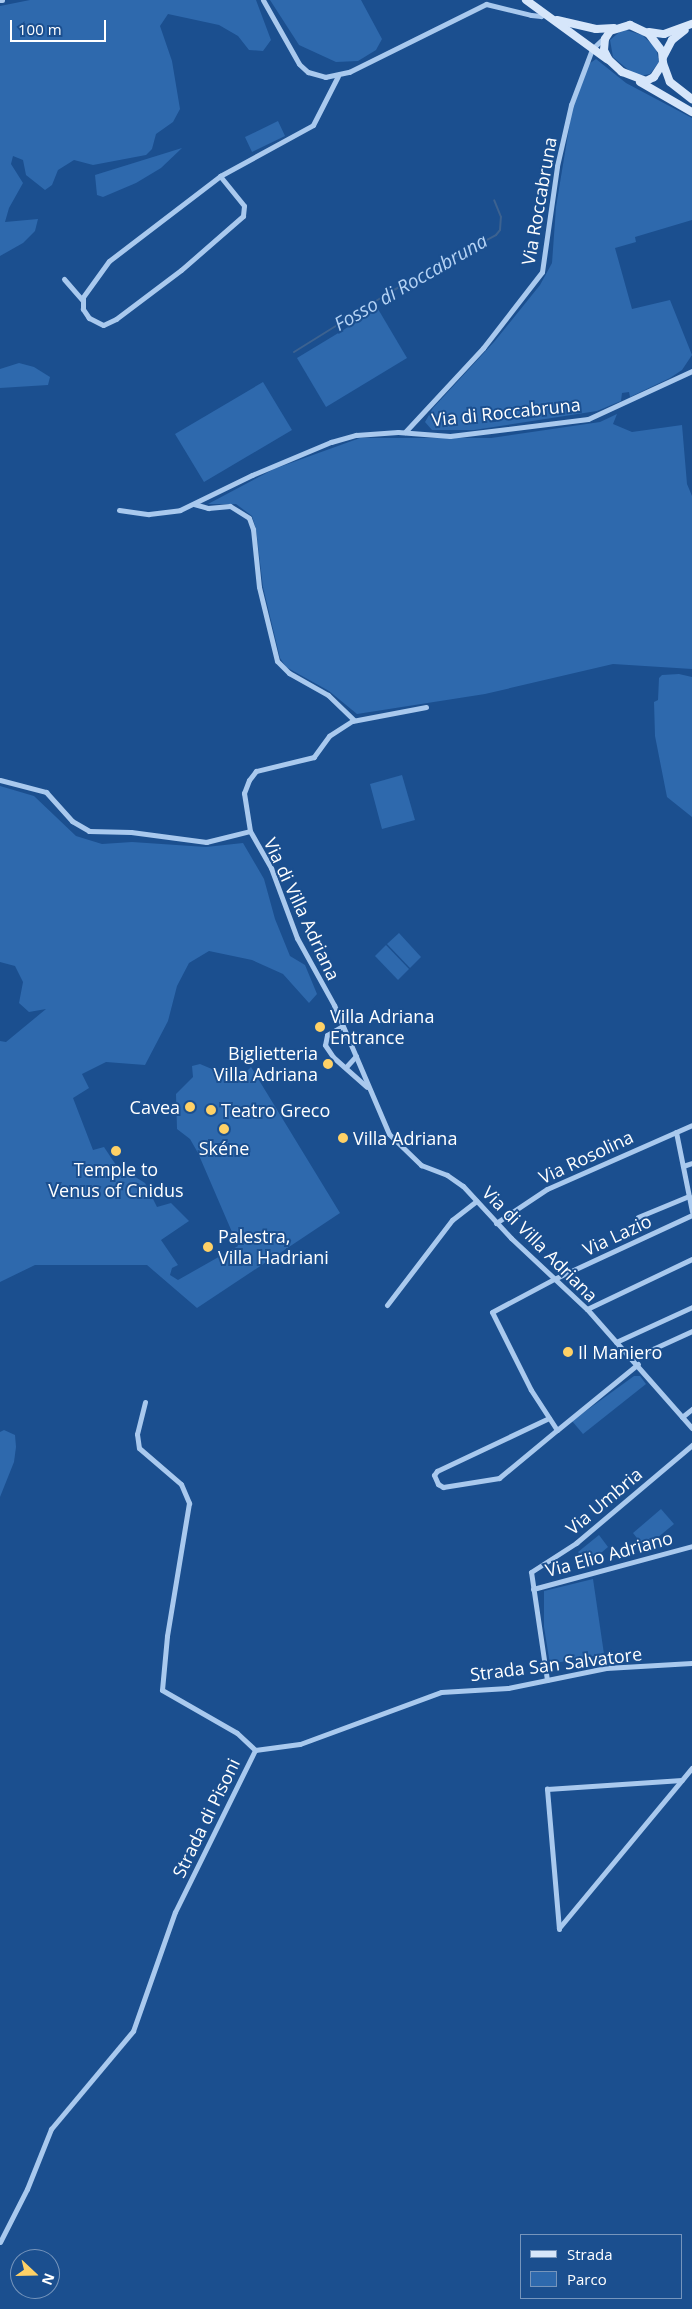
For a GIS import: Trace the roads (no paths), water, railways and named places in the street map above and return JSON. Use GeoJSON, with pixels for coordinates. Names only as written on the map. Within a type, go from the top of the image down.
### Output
{"type":"FeatureCollection","features":[{"type":"Feature","properties":{"kind":"main road"},"geometry":{"type":"LineString","coordinates":[[526,0],[639,81],[692,112]]}},
{"type":"Feature","properties":{"kind":"main road"},"geometry":{"type":"LineString","coordinates":[[553,19],[596,29],[630,25],[664,34],[692,25]]}},
{"type":"Feature","properties":{"kind":"main road"},"geometry":{"type":"LineString","coordinates":[[639,81],[654,77],[672,40],[692,25]]}},
{"type":"Feature","properties":{"kind":"main road"},"geometry":{"type":"LineString","coordinates":[[609,60],[604,44],[607,35],[614,28]]}},
{"type":"Feature","properties":{"kind":"main road"},"geometry":{"type":"LineString","coordinates":[[644,30],[660,46],[670,82],[692,99]]}},
{"type":"Feature","properties":{"kind":"street"},"geometry":{"type":"LineString","coordinates":[[263,0],[302,67],[319,76],[338,76],[486,4],[531,15],[541,16],[544,12]]}},
{"type":"Feature","properties":{"kind":"street"},"geometry":{"type":"LineString","coordinates":[[486,0],[498,6]]}},
{"type":"Feature","properties":{"kind":"street"},"geometry":{"type":"LineString","coordinates":[[592,49],[607,35]]}},
{"type":"Feature","properties":{"kind":"street","name":"Via Roccabruna"},"geometry":{"type":"LineString","coordinates":[[405,432],[483,348],[544,269],[564,134],[577,86],[592,49]]}},
{"type":"Feature","properties":{"kind":"street"},"geometry":{"type":"LineString","coordinates":[[82,300],[95,276],[120,252],[220,176],[313,125],[338,76]]}},
{"type":"Feature","properties":{"kind":"street"},"geometry":{"type":"LineString","coordinates":[[64,279],[82,300],[84,311],[91,320],[101,324],[110,322],[181,270],[235,223],[245,208],[220,176]]}},
{"type":"Feature","properties":{"kind":"street","name":"Via di Roccabruna"},"geometry":{"type":"LineString","coordinates":[[119,510],[159,514],[194,504],[252,475],[331,442],[356,435],[405,432],[450,436],[588,419],[692,371]]}},
{"type":"Feature","properties":{"kind":"street"},"geometry":{"type":"LineString","coordinates":[[194,504],[208,508],[230,506],[248,518],[254,531],[259,587],[276,658],[289,673],[328,694],[354,720],[426,707]]}},
{"type":"Feature","properties":{"kind":"street","name":"Via di Villa Adriana"},"geometry":{"type":"LineString","coordinates":[[354,720],[332,732],[314,757],[260,770],[252,774],[244,799],[250,831],[270,868],[297,938],[334,1005],[341,1027],[356,1056],[384,1124],[397,1143],[421,1165],[458,1181],[496,1223],[587,1309],[638,1364],[692,1428]]}},
{"type":"Feature","properties":{"kind":"street"},"geometry":{"type":"LineString","coordinates":[[0,780],[46,792],[72,821],[89,831],[135,832],[203,842],[250,831]]}},
{"type":"Feature","properties":{"kind":"street","name":"Via di Villa Adriana"},"geometry":{"type":"LineString","coordinates":[[341,1027],[327,1035],[324,1042],[330,1054],[368,1088]]}},
{"type":"Feature","properties":{"kind":"street"},"geometry":{"type":"LineString","coordinates":[[346,1067],[356,1056]]}},
{"type":"Feature","properties":{"kind":"street","name":"Via Rosolina"},"geometry":{"type":"LineString","coordinates":[[496,1223],[548,1189],[692,1126]]}},
{"type":"Feature","properties":{"kind":"street"},"geometry":{"type":"LineString","coordinates":[[676,1132],[692,1211]]}},
{"type":"Feature","properties":{"kind":"street"},"geometry":{"type":"LineString","coordinates":[[683,1166],[692,1163]]}},
{"type":"Feature","properties":{"kind":"street"},"geometry":{"type":"LineString","coordinates":[[638,1217],[689,1196]]}},
{"type":"Feature","properties":{"kind":"street"},"geometry":{"type":"LineString","coordinates":[[388,1305],[452,1220],[476,1201]]}},
{"type":"Feature","properties":{"kind":"street","name":"Via Lazio"},"geometry":{"type":"LineString","coordinates":[[549,1418],[492,1312],[554,1278],[692,1215]]}},
{"type":"Feature","properties":{"kind":"street"},"geometry":{"type":"LineString","coordinates":[[587,1309],[692,1259]]}},
{"type":"Feature","properties":{"kind":"street"},"geometry":{"type":"LineString","coordinates":[[616,1342],[692,1307]]}},
{"type":"Feature","properties":{"kind":"street"},"geometry":{"type":"LineString","coordinates":[[632,1358],[692,1331]]}},
{"type":"Feature","properties":{"kind":"street"},"geometry":{"type":"LineString","coordinates":[[557,1430],[549,1418],[437,1470],[434,1475],[438,1484],[443,1487],[499,1478],[638,1364]]}},
{"type":"Feature","properties":{"kind":"street","name":"Strada di Pisoni"},"geometry":{"type":"LineString","coordinates":[[0,2242],[27,2189],[50,2129],[133,2032],[175,1912],[254,1750],[237,1733],[162,1690],[167,1636],[189,1503],[181,1484],[139,1448],[138,1429],[146,1402]]}},
{"type":"Feature","properties":{"kind":"street"},"geometry":{"type":"LineString","coordinates":[[682,1417],[692,1408]]}},
{"type":"Feature","properties":{"kind":"street","name":"Via Umbria"},"geometry":{"type":"LineString","coordinates":[[533,1589],[531,1572],[576,1543],[692,1445]]}},
{"type":"Feature","properties":{"kind":"street","name":"Via Elio Adriano"},"geometry":{"type":"LineString","coordinates":[[533,1589],[692,1546]]}},
{"type":"Feature","properties":{"kind":"street"},"geometry":{"type":"LineString","coordinates":[[533,1589],[547,1680]]}},
{"type":"Feature","properties":{"kind":"street","name":"Strada San Salvatore"},"geometry":{"type":"LineString","coordinates":[[254,1750],[300,1744],[439,1692],[506,1688],[606,1668],[692,1663]]}},
{"type":"Feature","properties":{"kind":"street"},"geometry":{"type":"LineString","coordinates":[[682,1780],[547,1789],[559,1929],[692,1768]]}},
{"type":"Feature","properties":{"kind":"waterway","name":"Fosso di Roccabruna"},"geometry":{"type":"LineString","coordinates":[[294,352],[392,291],[496,235],[500,230],[501,217],[494,200]]}},
{"type":"Feature","properties":{"kind":"place","name":"Villa Adriana Entrance"},"geometry":{"type":"Point","coordinates":[320,1027]}},
{"type":"Feature","properties":{"kind":"place","name":"Biglietteria Villa Adriana"},"geometry":{"type":"Point","coordinates":[328,1064]}},
{"type":"Feature","properties":{"kind":"place","name":"Cavea"},"geometry":{"type":"Point","coordinates":[190,1107]}},
{"type":"Feature","properties":{"kind":"place","name":"Teatro Greco"},"geometry":{"type":"Point","coordinates":[211,1110]}},
{"type":"Feature","properties":{"kind":"place","name":"Skéne"},"geometry":{"type":"Point","coordinates":[224,1129]}},
{"type":"Feature","properties":{"kind":"place","name":"Villa Adriana"},"geometry":{"type":"Point","coordinates":[343,1138]}},
{"type":"Feature","properties":{"kind":"place","name":"Temple to Venus of Cnidus"},"geometry":{"type":"Point","coordinates":[116,1151]}},
{"type":"Feature","properties":{"kind":"place","name":"Palestra, Villa Hadriani"},"geometry":{"type":"Point","coordinates":[208,1247]}},
{"type":"Feature","properties":{"kind":"place","name":"Il Maniero"},"geometry":{"type":"Point","coordinates":[568,1352]}}]}
